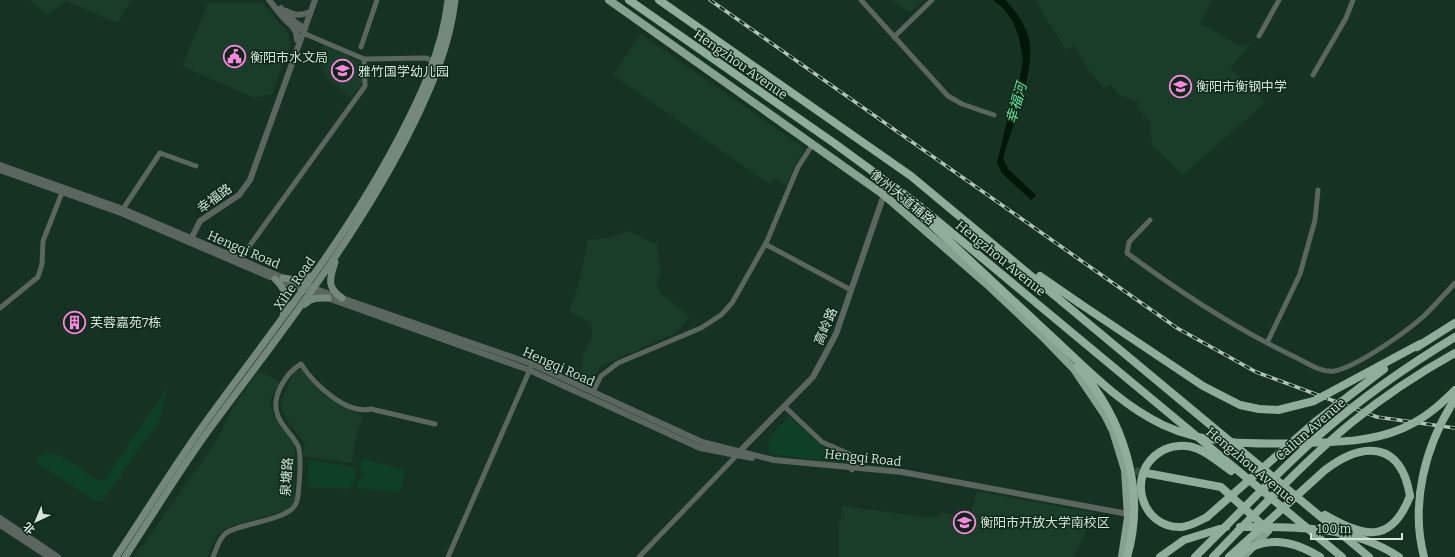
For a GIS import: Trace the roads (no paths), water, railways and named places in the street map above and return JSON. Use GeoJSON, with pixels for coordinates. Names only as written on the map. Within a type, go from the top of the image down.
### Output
{"type":"FeatureCollection","features":[{"type":"Feature","properties":{"kind":"highway","name":"Hengzhou Avenue"},"geometry":{"type":"LineString","coordinates":[[629,0],[888,183],[985,260],[1342,557]]}},
{"type":"Feature","properties":{"kind":"highway","name":"Hengzhou Avenue"},"geometry":{"type":"LineString","coordinates":[[659,0],[910,176],[994,244],[1369,557]]}},
{"type":"Feature","properties":{"kind":"highway"},"geometry":{"type":"LineString","coordinates":[[888,183],[917,213],[1109,389],[1143,414],[1186,434],[1221,441],[1256,444],[1336,442],[1382,436],[1416,422],[1440,404],[1455,390]]}},
{"type":"Feature","properties":{"kind":"highway"},"geometry":{"type":"LineString","coordinates":[[994,244],[1079,304],[1203,386],[1240,405],[1259,409],[1278,410],[1314,401],[1420,344],[1455,323]]}},
{"type":"Feature","properties":{"kind":"highway"},"geometry":{"type":"LineString","coordinates":[[1050,334],[1094,384],[1117,425],[1126,448],[1130,464],[1134,504],[1132,532],[1127,557]]}},
{"type":"Feature","properties":{"kind":"highway","name":"Cailun Avenue"},"geometry":{"type":"LineString","coordinates":[[1195,557],[1276,475],[1325,430],[1388,381],[1455,337]]}},
{"type":"Feature","properties":{"kind":"highway"},"geometry":{"type":"LineString","coordinates":[[1266,494],[1198,449],[1173,446],[1154,456],[1142,475],[1140,486],[1143,502],[1152,515],[1170,526],[1182,527],[1194,524],[1207,517],[1315,422],[1420,344]]}},
{"type":"Feature","properties":{"kind":"highway","name":"Cailun Avenue"},"geometry":{"type":"LineString","coordinates":[[1213,557],[1313,458],[1352,423],[1403,386],[1455,353]]}},
{"type":"Feature","properties":{"kind":"highway"},"geometry":{"type":"LineString","coordinates":[[1424,557],[1419,536],[1418,519],[1422,481],[1426,461],[1436,434],[1455,399]]}},
{"type":"Feature","properties":{"kind":"highway"},"geometry":{"type":"LineString","coordinates":[[1229,557],[1325,470],[1340,458],[1352,453],[1364,450],[1378,451],[1391,458],[1400,466],[1407,480],[1410,496],[1396,521],[1384,529],[1372,532],[1358,532],[1308,506]]}},
{"type":"Feature","properties":{"kind":"highway"},"geometry":{"type":"LineString","coordinates":[[1125,470],[1134,471]]}},
{"type":"Feature","properties":{"kind":"highway"},"geometry":{"type":"LineString","coordinates":[[1146,473],[1221,487],[1268,531]]}},
{"type":"Feature","properties":{"kind":"highway"},"geometry":{"type":"LineString","coordinates":[[1160,557],[1184,540],[1227,527],[1292,527],[1328,530],[1354,535],[1378,545],[1399,557]]}},
{"type":"Feature","properties":{"kind":"highway"},"geometry":{"type":"LineString","coordinates":[[1235,557],[1261,543],[1279,541],[1294,544],[1320,557]]}},
{"type":"Feature","properties":{"kind":"main road","name":"Xihe Road"},"geometry":{"type":"LineString","coordinates":[[125,557],[212,426],[296,312],[319,269],[385,164],[403,130],[435,61],[445,20],[448,0]]}},
{"type":"Feature","properties":{"kind":"main road","name":"Xihe Road"},"geometry":{"type":"LineString","coordinates":[[116,557],[204,424],[281,322],[339,252],[391,168],[425,100],[447,47],[456,0]]}},
{"type":"Feature","properties":{"kind":"main road","name":"衡州大道辅路"},"geometry":{"type":"LineString","coordinates":[[609,0],[884,194],[989,286],[1042,336],[1074,369],[1085,382],[1105,415],[1113,431],[1125,470],[1128,515],[1122,557]]}},
{"type":"Feature","properties":{"kind":"main road"},"geometry":{"type":"LineString","coordinates":[[339,252],[333,269],[331,287],[333,291],[342,298]]}},
{"type":"Feature","properties":{"kind":"main road"},"geometry":{"type":"LineString","coordinates":[[283,278],[302,281],[319,269]]}},
{"type":"Feature","properties":{"kind":"main road"},"geometry":{"type":"LineString","coordinates":[[275,279],[282,285],[286,300],[281,322]]}},
{"type":"Feature","properties":{"kind":"main road"},"geometry":{"type":"LineString","coordinates":[[296,312],[308,300],[328,298]]}},
{"type":"Feature","properties":{"kind":"main road"},"geometry":{"type":"LineString","coordinates":[[1243,557],[1268,531]]}},
{"type":"Feature","properties":{"kind":"street"},"geometry":{"type":"LineString","coordinates":[[269,0],[292,26],[296,32],[297,40]]}},
{"type":"Feature","properties":{"kind":"street"},"geometry":{"type":"LineString","coordinates":[[274,0],[303,29]]}},
{"type":"Feature","properties":{"kind":"street","name":"幸福路"},"geometry":{"type":"LineString","coordinates":[[190,239],[197,219],[237,193],[248,178],[297,40],[303,29],[307,13],[313,0]]}},
{"type":"Feature","properties":{"kind":"street","name":"幸福路"},"geometry":{"type":"LineString","coordinates":[[190,239],[200,221],[239,195],[250,180],[313,0]]}},
{"type":"Feature","properties":{"kind":"street"},"geometry":{"type":"LineString","coordinates":[[362,47],[377,0]]}},
{"type":"Feature","properties":{"kind":"street"},"geometry":{"type":"LineString","coordinates":[[861,0],[948,96],[962,104],[994,115]]}},
{"type":"Feature","properties":{"kind":"street"},"geometry":{"type":"LineString","coordinates":[[894,38],[932,0]]}},
{"type":"Feature","properties":{"kind":"street"},"geometry":{"type":"LineString","coordinates":[[1259,36],[1280,0]]}},
{"type":"Feature","properties":{"kind":"street"},"geometry":{"type":"LineString","coordinates":[[1314,75],[1346,18],[1353,0]]}},
{"type":"Feature","properties":{"kind":"street"},"geometry":{"type":"LineString","coordinates":[[283,10],[293,15],[307,13]]}},
{"type":"Feature","properties":{"kind":"street"},"geometry":{"type":"LineString","coordinates":[[292,26],[303,29],[364,59],[425,58],[435,61]]}},
{"type":"Feature","properties":{"kind":"street"},"geometry":{"type":"LineString","coordinates":[[240,259],[365,86],[364,59]]}},
{"type":"Feature","properties":{"kind":"street"},"geometry":{"type":"LineString","coordinates":[[593,392],[601,376],[618,363],[701,328],[721,316],[732,303],[765,244],[798,166],[813,144]]}},
{"type":"Feature","properties":{"kind":"street"},"geometry":{"type":"LineString","coordinates":[[122,211],[160,153],[196,166]]}},
{"type":"Feature","properties":{"kind":"street","name":"Hengqi Road"},"geometry":{"type":"LineString","coordinates":[[0,165],[122,211],[240,259],[328,298],[531,367],[700,448],[774,460],[909,473],[1128,515]]}},
{"type":"Feature","properties":{"kind":"street","name":"Hengqi Road"},"geometry":{"type":"LineString","coordinates":[[0,170],[63,189]]}},
{"type":"Feature","properties":{"kind":"street","name":"高岭路"},"geometry":{"type":"LineString","coordinates":[[738,453],[786,407],[813,377],[836,334],[888,183]]}},
{"type":"Feature","properties":{"kind":"street"},"geometry":{"type":"LineString","coordinates":[[0,308],[38,277],[42,264],[43,240],[63,189]]}},
{"type":"Feature","properties":{"kind":"street"},"geometry":{"type":"LineString","coordinates":[[1267,343],[1300,274],[1315,220],[1318,190]]}},
{"type":"Feature","properties":{"kind":"street"},"geometry":{"type":"LineString","coordinates":[[1150,220],[1129,242],[1128,253],[1173,288],[1267,343],[1319,369],[1332,372],[1357,363],[1414,324],[1455,283]]}},
{"type":"Feature","properties":{"kind":"street","name":"Hengqi Road"},"geometry":{"type":"LineString","coordinates":[[190,239],[275,279],[342,298],[531,367],[593,392],[702,442],[738,453]]}},
{"type":"Feature","properties":{"kind":"street"},"geometry":{"type":"LineString","coordinates":[[765,244],[851,290]]}},
{"type":"Feature","properties":{"kind":"street","name":"泉塘路"},"geometry":{"type":"LineString","coordinates":[[213,557],[218,544],[226,533],[288,513],[296,503],[298,447],[278,416],[275,405],[282,385],[293,369],[301,364],[315,382],[334,398],[353,408],[362,411],[371,409],[435,424]]}},
{"type":"Feature","properties":{"kind":"street"},"geometry":{"type":"LineString","coordinates":[[448,557],[531,367]]}},
{"type":"Feature","properties":{"kind":"street"},"geometry":{"type":"LineString","coordinates":[[786,407],[822,442],[854,456],[852,468]]}},
{"type":"Feature","properties":{"kind":"street"},"geometry":{"type":"LineString","coordinates":[[639,557],[738,453]]}},
{"type":"Feature","properties":{"kind":"street"},"geometry":{"type":"LineString","coordinates":[[0,518],[58,557]]}},
{"type":"Feature","properties":{"kind":"street"},"geometry":{"type":"LineString","coordinates":[[0,525],[49,557]]}},
{"type":"Feature","properties":{"kind":"street"},"geometry":{"type":"LineString","coordinates":[[30,545],[45,557]]}},
{"type":"Feature","properties":{"kind":"water","name":"幸福河"},"geometry":{"type":"Polygon","coordinates":[[[993,0],[1005,0],[1009,4],[1023,23],[1029,39],[1030,52],[1026,82],[1003,158],[1008,169],[1036,195],[1031,200],[1002,173],[997,163],[1010,108],[1018,87],[1023,60],[1019,37],[1013,22],[1003,8],[993,0]]]}},
{"type":"Feature","properties":{"kind":"tunnel"},"geometry":{"type":"LineString","coordinates":[[1135,471],[1146,473]]}},
{"type":"Feature","properties":{"kind":"railway"},"geometry":{"type":"LineString","coordinates":[[710,0],[1177,328],[1256,372],[1377,417],[1455,428]]}},
{"type":"Feature","properties":{"kind":"place","name":"衡阳市水文局"},"geometry":{"type":"Point","coordinates":[235,57]}},
{"type":"Feature","properties":{"kind":"place","name":"雅竹国学幼儿园"},"geometry":{"type":"Point","coordinates":[343,71]}},
{"type":"Feature","properties":{"kind":"place","name":"衡阳市衡钢中学"},"geometry":{"type":"Point","coordinates":[1180,86]}},
{"type":"Feature","properties":{"kind":"place","name":"芙蓉嘉苑7栋"},"geometry":{"type":"Point","coordinates":[75,322]}},
{"type":"Feature","properties":{"kind":"place","name":"衡阳市开放大学南校区"},"geometry":{"type":"Point","coordinates":[965,522]}}]}
